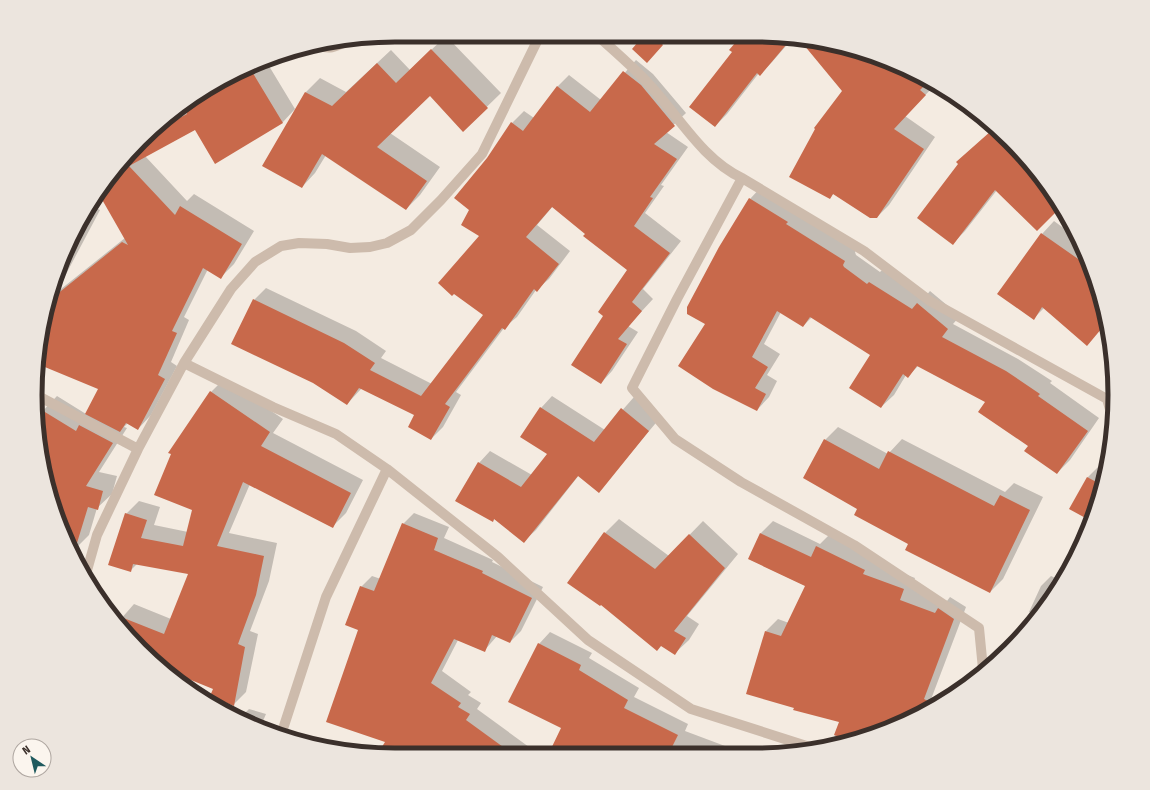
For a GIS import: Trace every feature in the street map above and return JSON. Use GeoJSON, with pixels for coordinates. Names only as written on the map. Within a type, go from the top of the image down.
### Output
{"type":"FeatureCollection","features":[{"type":"Feature","properties":{"kind":"street"},"geometry":{"type":"LineString","coordinates":[[87,569],[97,535],[138,449],[184,363],[231,289],[255,262],[281,246],[299,243],[327,244],[350,248],[370,247],[387,244],[411,230],[441,200],[482,154],[537,42]]}},
{"type":"Feature","properties":{"kind":"street"},"geometry":{"type":"LineString","coordinates":[[604,42],[646,81],[707,152],[727,171],[742,178],[864,251],[930,301],[1107,399],[1108,402]]}},
{"type":"Feature","properties":{"kind":"street"},"geometry":{"type":"LineString","coordinates":[[742,178],[677,299],[632,388],[675,439],[741,482],[854,545],[979,628],[983,665]]}},
{"type":"Feature","properties":{"kind":"street"},"geometry":{"type":"LineString","coordinates":[[184,363],[273,406],[336,434],[387,469],[498,557],[588,640],[691,709],[799,745]]}},
{"type":"Feature","properties":{"kind":"street"},"geometry":{"type":"LineString","coordinates":[[42,398],[138,449]]}},
{"type":"Feature","properties":{"kind":"street"},"geometry":{"type":"LineString","coordinates":[[283,729],[326,597],[387,469]]}},
{"type":"Feature","properties":{"kind":"building"},"geometry":{"type":"Polygon","coordinates":[[[638,42],[659,42],[663,45],[647,63],[632,49],[638,42]]]}},
{"type":"Feature","properties":{"kind":"building"},"geometry":{"type":"Polygon","coordinates":[[[736,42],[787,44],[760,76],[757,73],[715,127],[689,107],[732,52],[729,50],[736,42]]]}},
{"type":"Feature","properties":{"kind":"building"},"geometry":{"type":"Polygon","coordinates":[[[804,46],[846,54],[868,61],[890,69],[925,85],[920,90],[926,95],[894,129],[924,149],[877,218],[870,218],[833,194],[830,199],[789,177],[815,129],[814,128],[842,91],[804,46]]]}},
{"type":"Feature","properties":{"kind":"building"},"geometry":{"type":"Polygon","coordinates":[[[431,49],[488,108],[463,132],[430,96],[377,147],[427,181],[406,210],[322,154],[302,188],[262,166],[305,92],[332,106],[377,63],[396,83],[431,49]]]}},
{"type":"Feature","properties":{"kind":"building"},"geometry":{"type":"Polygon","coordinates":[[[623,71],[641,85],[675,126],[654,144],[677,159],[650,197],[653,198],[634,226],[670,253],[632,302],[642,311],[618,339],[627,344],[601,384],[571,365],[603,316],[598,312],[627,270],[583,236],[585,234],[552,207],[526,237],[559,264],[537,292],[534,289],[505,330],[502,328],[445,404],[450,407],[431,440],[408,427],[414,415],[359,388],[347,405],[313,383],[231,344],[253,299],[344,343],[375,363],[370,370],[421,396],[483,315],[454,294],[452,296],[438,283],[479,236],[461,225],[469,210],[454,198],[487,158],[511,122],[523,131],[557,86],[590,112],[623,71]]]}},
{"type":"Feature","properties":{"kind":"building"},"geometry":{"type":"Polygon","coordinates":[[[252,72],[283,123],[215,164],[195,130],[129,166],[175,215],[180,206],[242,244],[221,279],[203,268],[172,331],[177,333],[158,375],[165,379],[138,430],[126,423],[120,432],[85,414],[98,389],[43,366],[49,326],[57,294],[122,242],[128,245],[101,198],[145,145],[171,122],[187,114],[186,111],[199,101],[218,89],[252,72]]]}},
{"type":"Feature","properties":{"kind":"building"},"geometry":{"type":"Polygon","coordinates":[[[990,132],[1005,145],[1020,162],[1035,180],[1056,212],[1037,231],[995,190],[953,245],[917,218],[958,164],[956,162],[990,132]]]}},
{"type":"Feature","properties":{"kind":"building"},"geometry":{"type":"Polygon","coordinates":[[[749,198],[788,222],[786,224],[845,261],[843,265],[844,267],[867,284],[869,282],[912,309],[917,303],[948,329],[942,337],[1006,371],[1040,394],[1038,396],[1088,431],[1057,474],[1024,451],[1028,446],[978,412],[985,402],[917,366],[908,378],[903,374],[881,408],[849,388],[870,355],[810,317],[803,327],[777,311],[752,357],[768,367],[755,388],[766,394],[757,411],[713,389],[678,366],[705,324],[687,314],[687,307],[719,247],[749,198]]]}},
{"type":"Feature","properties":{"kind":"building"},"geometry":{"type":"Polygon","coordinates":[[[1041,233],[1081,261],[1096,304],[1101,329],[1087,346],[1042,307],[1034,320],[997,294],[1041,233]]]}},
{"type":"Feature","properties":{"kind":"building"},"geometry":{"type":"Polygon","coordinates":[[[210,391],[270,432],[261,446],[351,493],[333,528],[243,482],[217,546],[264,556],[256,595],[238,644],[245,647],[234,706],[210,696],[213,689],[180,675],[145,645],[121,617],[164,634],[188,574],[133,564],[131,572],[108,565],[125,513],[147,520],[141,538],[183,546],[192,510],[154,495],[171,454],[168,453],[210,391]]]}},
{"type":"Feature","properties":{"kind":"building"},"geometry":{"type":"Polygon","coordinates":[[[540,407],[594,442],[621,408],[649,431],[599,493],[578,476],[524,543],[494,519],[493,522],[455,501],[478,462],[521,487],[547,454],[520,437],[540,407]]]}},
{"type":"Feature","properties":{"kind":"building"},"geometry":{"type":"Polygon","coordinates":[[[43,411],[76,431],[79,425],[113,443],[86,486],[103,491],[98,510],[88,507],[76,546],[54,486],[45,441],[43,411]]]}},
{"type":"Feature","properties":{"kind":"building"},"geometry":{"type":"Polygon","coordinates":[[[824,439],[879,469],[888,451],[994,506],[1000,495],[1030,510],[990,593],[905,550],[908,544],[854,515],[857,509],[803,478],[824,439]]]}},
{"type":"Feature","properties":{"kind":"building"},"geometry":{"type":"Polygon","coordinates":[[[1087,477],[1097,482],[1085,518],[1069,509],[1087,477]]]}},
{"type":"Feature","properties":{"kind":"building"},"geometry":{"type":"Polygon","coordinates":[[[402,523],[438,538],[434,550],[483,571],[482,573],[532,598],[510,643],[492,635],[485,652],[454,639],[431,683],[461,703],[458,707],[470,714],[466,720],[504,748],[382,747],[385,742],[326,722],[358,630],[345,625],[360,586],[374,591],[402,523]]]}},
{"type":"Feature","properties":{"kind":"building"},"geometry":{"type":"Polygon","coordinates":[[[604,532],[655,569],[689,534],[725,568],[674,631],[686,638],[675,655],[661,646],[657,651],[601,605],[600,606],[567,583],[604,532]]]}},
{"type":"Feature","properties":{"kind":"building"},"geometry":{"type":"Polygon","coordinates":[[[760,533],[811,557],[816,546],[865,570],[863,574],[904,589],[900,600],[935,613],[938,608],[954,619],[924,699],[930,702],[890,721],[840,737],[834,735],[839,722],[793,710],[794,708],[746,694],[765,631],[781,636],[805,586],[748,559],[760,533]]]}},
{"type":"Feature","properties":{"kind":"building"},"geometry":{"type":"Polygon","coordinates":[[[538,643],[581,665],[579,670],[628,700],[624,708],[678,735],[672,748],[551,748],[561,728],[508,702],[538,643]]]}}]}
